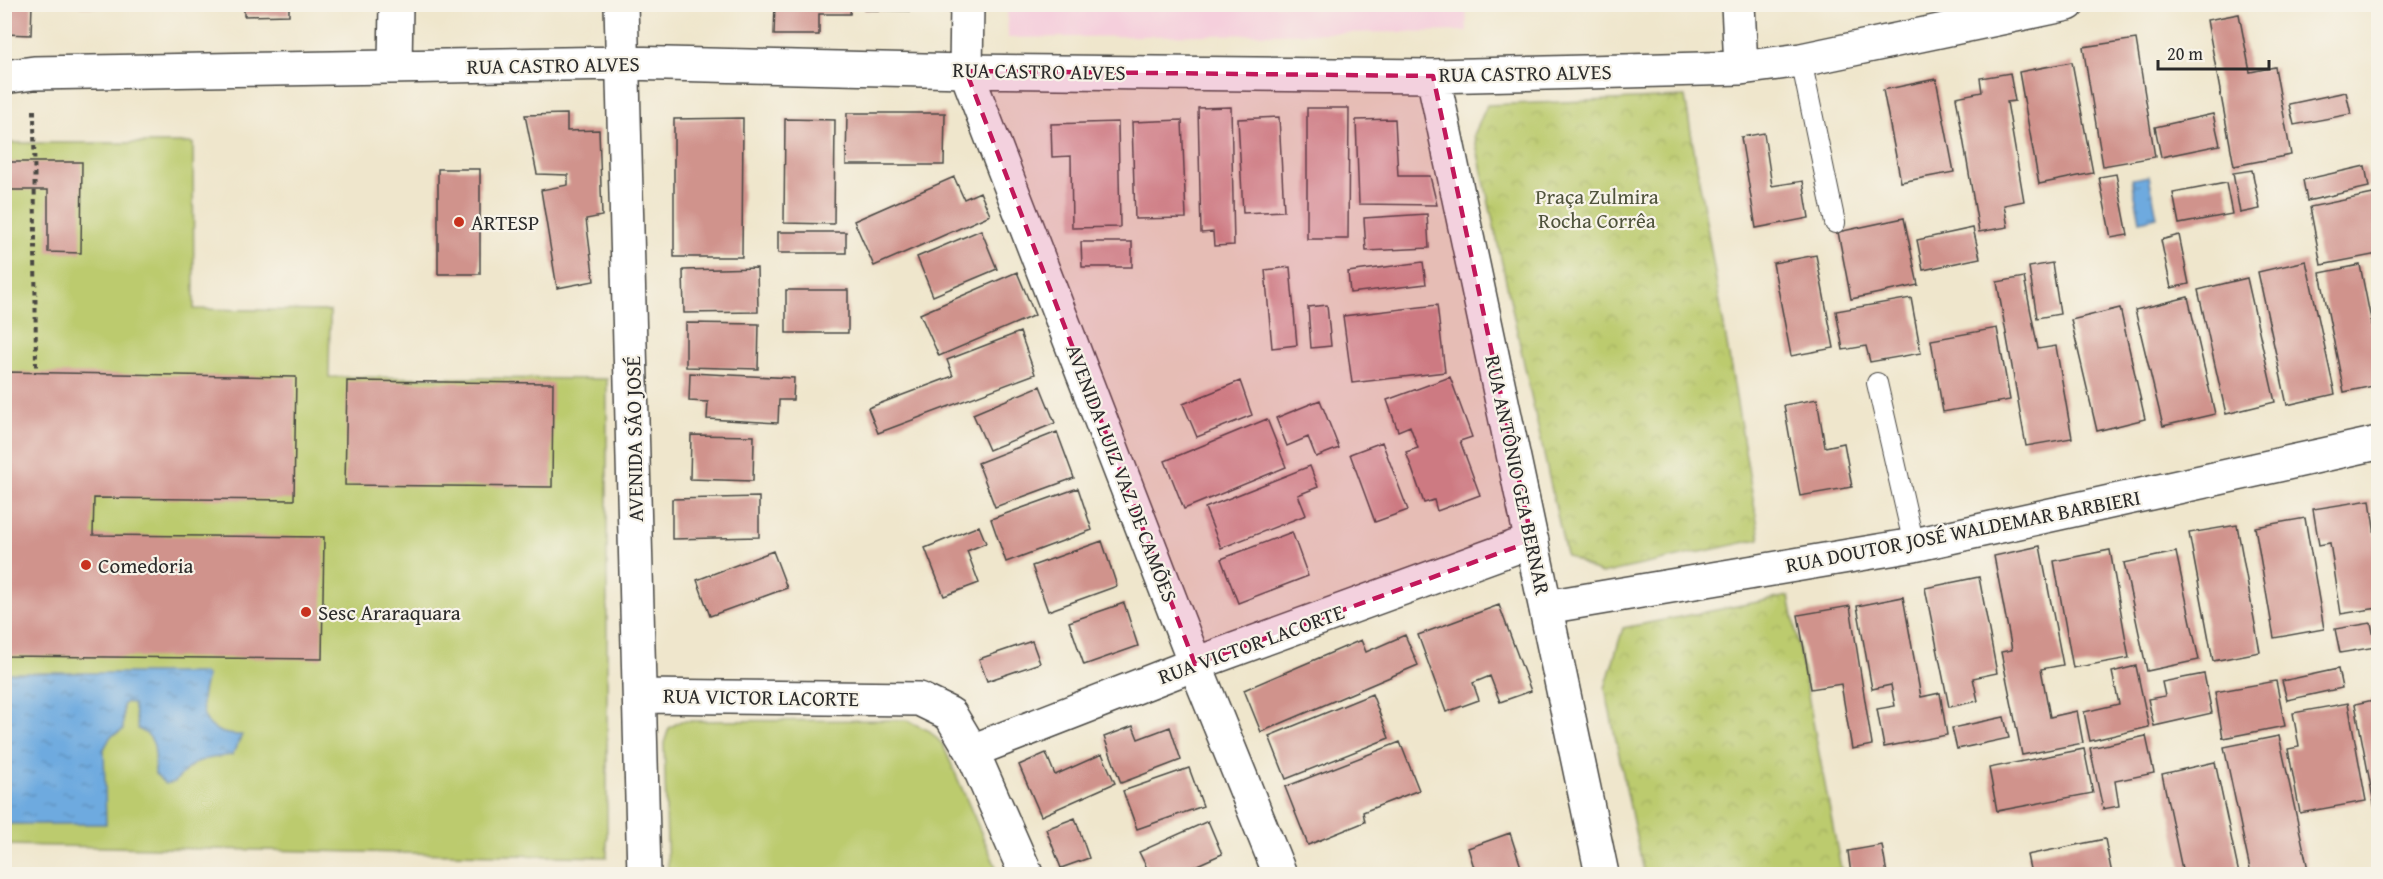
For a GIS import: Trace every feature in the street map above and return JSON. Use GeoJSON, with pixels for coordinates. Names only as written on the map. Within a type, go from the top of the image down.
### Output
{"type":"FeatureCollection","features":[{"type":"Feature","properties":{"kind":"street"},"geometry":{"type":"LineString","coordinates":[[395,68],[396,4]]}},
{"type":"Feature","properties":{"kind":"street","name":"AVENIDA SÃO JOSÉ"},"geometry":{"type":"LineString","coordinates":[[621,4],[644,874]]}},
{"type":"Feature","properties":{"kind":"street"},"geometry":{"type":"LineString","coordinates":[[966,70],[967,4]]}},
{"type":"Feature","properties":{"kind":"street"},"geometry":{"type":"LineString","coordinates":[[1738,4],[1741,68]]}},
{"type":"Feature","properties":{"kind":"street","name":"RUA CASTRO ALVES"},"geometry":{"type":"LineString","coordinates":[[19,75],[624,63],[1433,76],[1741,68],[1801,60],[2051,6]]}},
{"type":"Feature","properties":{"kind":"street","name":"AVENIDA LUIZ VAZ DE CAMÕES"},"geometry":{"type":"LineString","coordinates":[[966,70],[1196,664],[1280,874]]}},
{"type":"Feature","properties":{"kind":"street","name":"RUA ANTÔNIO GEA BERNAR"},"geometry":{"type":"LineString","coordinates":[[1433,76],[1602,874]]}},
{"type":"Feature","properties":{"kind":"street","name":"RUA DOUTOR JOSÉ WALDEMAR BARBIERI"},"geometry":{"type":"LineString","coordinates":[[1546,607],[1914,545],[2379,443]]}},
{"type":"Feature","properties":{"kind":"street","name":"RUA VICTOR LACORTE"},"geometry":{"type":"LineString","coordinates":[[640,696],[919,699],[950,714],[972,751],[1196,664],[1532,541]]}},
{"type":"Feature","properties":{"kind":"street"},"geometry":{"type":"LineString","coordinates":[[972,751],[1026,874]]}},
{"type":"Feature","properties":{"kind":"lane"},"geometry":{"type":"LineString","coordinates":[[1801,60],[1835,223]]}},
{"type":"Feature","properties":{"kind":"lane"},"geometry":{"type":"LineString","coordinates":[[1878,382],[1914,545]]}},
{"type":"Feature","properties":{"kind":"path"},"geometry":{"type":"LineString","coordinates":[[19,75],[36,372]]}},
{"type":"Feature","properties":{"kind":"highlighted area"},"geometry":{"type":"Polygon","coordinates":[[[966,71],[1433,76],[1532,541],[1195,664],[966,71]]]}},
{"type":"Feature","properties":{"kind":"shaded area"},"geometry":{"type":"Polygon","coordinates":[[[1007,5],[1466,5],[1467,31],[1008,38],[1007,5]]]}},
{"type":"Feature","properties":{"kind":"green space","name":"Praça Zulmira Rocha Corrêa"},"geometry":{"type":"Polygon","coordinates":[[[1685,97],[1760,539],[1601,574],[1566,555],[1474,135],[1487,105],[1685,97]]]}},
{"type":"Feature","properties":{"kind":"green space","name":"Sesc Araraquara"},"geometry":{"type":"Polygon","coordinates":[[[5,143],[193,143],[194,309],[330,311],[329,377],[607,379],[607,857],[5,845],[5,143]]]}},
{"type":"Feature","properties":{"kind":"green space"},"geometry":{"type":"Polygon","coordinates":[[[1789,596],[1842,874],[1644,874],[1605,688],[1623,628],[1789,596]]]}},
{"type":"Feature","properties":{"kind":"green space"},"geometry":{"type":"Polygon","coordinates":[[[906,720],[930,731],[943,745],[999,874],[668,874],[664,743],[669,728],[681,721],[906,720]]]}},
{"type":"Feature","properties":{"kind":"water"},"geometry":{"type":"Polygon","coordinates":[[[2149,176],[2157,217],[2140,221],[2132,179],[2149,176]]]}},
{"type":"Feature","properties":{"kind":"water"},"geometry":{"type":"Polygon","coordinates":[[[5,673],[204,673],[207,677],[202,700],[205,718],[210,726],[218,731],[242,735],[232,755],[200,761],[188,768],[175,782],[165,784],[155,774],[153,742],[150,737],[138,729],[133,704],[126,702],[123,705],[123,730],[111,736],[104,749],[106,824],[5,824],[5,673]]]}},
{"type":"Feature","properties":{"kind":"building"},"geometry":{"type":"Polygon","coordinates":[[[4,4],[32,4],[31,35],[4,34],[4,4]]]}},
{"type":"Feature","properties":{"kind":"building"},"geometry":{"type":"Polygon","coordinates":[[[80,4],[138,4],[138,7],[80,7],[80,4]]]}},
{"type":"Feature","properties":{"kind":"building"},"geometry":{"type":"Polygon","coordinates":[[[244,4],[289,4],[289,15],[244,16],[244,4]]]}},
{"type":"Feature","properties":{"kind":"building"},"geometry":{"type":"Polygon","coordinates":[[[775,4],[851,4],[850,14],[819,14],[819,35],[774,35],[775,4]]]}},
{"type":"Feature","properties":{"kind":"building"},"geometry":{"type":"Polygon","coordinates":[[[864,4],[918,4],[918,11],[864,10],[864,4]]]}},
{"type":"Feature","properties":{"kind":"building"},"geometry":{"type":"Polygon","coordinates":[[[296,5],[338,5],[338,7],[296,7],[296,5]]]}},
{"type":"Feature","properties":{"kind":"building"},"geometry":{"type":"Polygon","coordinates":[[[2239,14],[2250,72],[2275,67],[2291,155],[2234,166],[2207,20],[2239,14]]]}},
{"type":"Feature","properties":{"kind":"building"},"geometry":{"type":"Polygon","coordinates":[[[2136,39],[2155,157],[2103,166],[2083,47],[2136,39]]]}},
{"type":"Feature","properties":{"kind":"building"},"geometry":{"type":"Polygon","coordinates":[[[2072,62],[2093,173],[2039,184],[2019,72],[2072,62]]]}},
{"type":"Feature","properties":{"kind":"building"},"geometry":{"type":"Polygon","coordinates":[[[2010,73],[2015,101],[2007,102],[2024,201],[2004,205],[2008,227],[1979,232],[1956,97],[1982,92],[1980,78],[2010,73]]]}},
{"type":"Feature","properties":{"kind":"building"},"geometry":{"type":"Polygon","coordinates":[[[1936,79],[1954,172],[1901,182],[1883,90],[1936,79]]]}},
{"type":"Feature","properties":{"kind":"building"},"geometry":{"type":"Polygon","coordinates":[[[2346,92],[2351,114],[2294,125],[2289,104],[2346,92]]]}},
{"type":"Feature","properties":{"kind":"building"},"geometry":{"type":"Polygon","coordinates":[[[1231,107],[1234,245],[1214,246],[1213,232],[1201,233],[1198,108],[1231,107]]]}},
{"type":"Feature","properties":{"kind":"building"},"geometry":{"type":"Polygon","coordinates":[[[1307,108],[1349,108],[1348,239],[1307,239],[1307,108]]]}},
{"type":"Feature","properties":{"kind":"building"},"geometry":{"type":"Polygon","coordinates":[[[847,113],[945,113],[944,165],[846,165],[847,113]]]}},
{"type":"Feature","properties":{"kind":"building"},"geometry":{"type":"Polygon","coordinates":[[[567,114],[567,131],[599,130],[602,216],[586,219],[594,281],[557,288],[541,190],[568,185],[568,175],[537,174],[525,115],[567,114]]]}},
{"type":"Feature","properties":{"kind":"building"},"geometry":{"type":"Polygon","coordinates":[[[2213,114],[2220,145],[2161,157],[2155,127],[2213,114]]]}},
{"type":"Feature","properties":{"kind":"building"},"geometry":{"type":"Polygon","coordinates":[[[1279,117],[1284,211],[1243,213],[1238,119],[1279,117]]]}},
{"type":"Feature","properties":{"kind":"building"},"geometry":{"type":"Polygon","coordinates":[[[743,118],[742,257],[674,257],[674,119],[743,118]]]}},
{"type":"Feature","properties":{"kind":"building"},"geometry":{"type":"Polygon","coordinates":[[[785,119],[835,120],[834,224],[784,223],[785,119]]]}},
{"type":"Feature","properties":{"kind":"building"},"geometry":{"type":"Polygon","coordinates":[[[1395,119],[1398,176],[1430,176],[1437,205],[1359,204],[1356,120],[1395,119]]]}},
{"type":"Feature","properties":{"kind":"building"},"geometry":{"type":"Polygon","coordinates":[[[1182,120],[1186,218],[1135,219],[1132,122],[1182,120]]]}},
{"type":"Feature","properties":{"kind":"building"},"geometry":{"type":"Polygon","coordinates":[[[1118,122],[1120,227],[1072,228],[1071,156],[1052,157],[1051,124],[1118,122]]]}},
{"type":"Feature","properties":{"kind":"building"},"geometry":{"type":"Polygon","coordinates":[[[1764,133],[1772,186],[1803,181],[1809,218],[1756,228],[1741,137],[1764,133]]]}},
{"type":"Feature","properties":{"kind":"building"},"geometry":{"type":"Polygon","coordinates":[[[4,162],[82,162],[81,253],[48,252],[48,190],[4,190],[4,162]]]}},
{"type":"Feature","properties":{"kind":"building"},"geometry":{"type":"Polygon","coordinates":[[[2365,166],[2369,187],[2307,201],[2303,180],[2365,166]]]}},
{"type":"Feature","properties":{"kind":"building","name":"ARTESP"},"geometry":{"type":"Polygon","coordinates":[[[438,169],[480,169],[480,274],[438,274],[438,169]]]}},
{"type":"Feature","properties":{"kind":"building"},"geometry":{"type":"Polygon","coordinates":[[[2252,170],[2260,209],[2240,213],[2233,173],[2252,170]]]}},
{"type":"Feature","properties":{"kind":"building"},"geometry":{"type":"Polygon","coordinates":[[[2116,174],[2128,235],[2111,238],[2099,177],[2116,174]]]}},
{"type":"Feature","properties":{"kind":"building"},"geometry":{"type":"Polygon","coordinates":[[[954,177],[964,199],[980,192],[990,215],[874,266],[854,221],[954,177]]]}},
{"type":"Feature","properties":{"kind":"building"},"geometry":{"type":"Polygon","coordinates":[[[2226,183],[2232,214],[2179,224],[2173,193],[2226,183]]]}},
{"type":"Feature","properties":{"kind":"building"},"geometry":{"type":"Polygon","coordinates":[[[2378,193],[2378,254],[2321,265],[2310,207],[2378,193]]]}},
{"type":"Feature","properties":{"kind":"building"},"geometry":{"type":"Polygon","coordinates":[[[1427,214],[1429,248],[1366,251],[1364,218],[1427,214]]]}},
{"type":"Feature","properties":{"kind":"building"},"geometry":{"type":"Polygon","coordinates":[[[1904,218],[1918,285],[1851,299],[1838,232],[1904,218]]]}},
{"type":"Feature","properties":{"kind":"building"},"geometry":{"type":"Polygon","coordinates":[[[1973,228],[1980,258],[1923,270],[1917,240],[1973,228]]]}},
{"type":"Feature","properties":{"kind":"building"},"geometry":{"type":"Polygon","coordinates":[[[981,230],[997,269],[933,296],[917,257],[981,230]]]}},
{"type":"Feature","properties":{"kind":"building"},"geometry":{"type":"Polygon","coordinates":[[[778,232],[846,232],[846,253],[778,253],[778,232]]]}},
{"type":"Feature","properties":{"kind":"building"},"geometry":{"type":"Polygon","coordinates":[[[2179,235],[2189,284],[2171,288],[2161,240],[2179,235]]]}},
{"type":"Feature","properties":{"kind":"building"},"geometry":{"type":"Polygon","coordinates":[[[1081,242],[1132,242],[1132,267],[1082,267],[1081,242]]]}},
{"type":"Feature","properties":{"kind":"building"},"geometry":{"type":"Polygon","coordinates":[[[1816,255],[1834,348],[1791,356],[1773,263],[1816,255]]]}},
{"type":"Feature","properties":{"kind":"building"},"geometry":{"type":"Polygon","coordinates":[[[2306,261],[2335,394],[2287,405],[2258,272],[2306,261]]]}},
{"type":"Feature","properties":{"kind":"building"},"geometry":{"type":"Polygon","coordinates":[[[1423,262],[1426,284],[1350,293],[1348,272],[1423,262]]]}},
{"type":"Feature","properties":{"kind":"building"},"geometry":{"type":"Polygon","coordinates":[[[2052,263],[2060,314],[2037,318],[2029,267],[2052,263]]]}},
{"type":"Feature","properties":{"kind":"building"},"geometry":{"type":"Polygon","coordinates":[[[2360,265],[2373,330],[2378,329],[2378,385],[2344,392],[2320,273],[2360,265]]]}},
{"type":"Feature","properties":{"kind":"building"},"geometry":{"type":"Polygon","coordinates":[[[1290,267],[1297,345],[1272,348],[1265,270],[1290,267]]]}},
{"type":"Feature","properties":{"kind":"building"},"geometry":{"type":"Polygon","coordinates":[[[757,268],[758,312],[684,313],[683,270],[757,268]]]}},
{"type":"Feature","properties":{"kind":"building"},"geometry":{"type":"Polygon","coordinates":[[[1017,272],[1035,315],[939,356],[920,314],[1017,272]]]}},
{"type":"Feature","properties":{"kind":"building"},"geometry":{"type":"Polygon","coordinates":[[[2024,277],[2038,349],[2056,346],[2072,438],[2026,446],[1997,282],[2024,277]]]}},
{"type":"Feature","properties":{"kind":"building"},"geometry":{"type":"Polygon","coordinates":[[[2247,278],[2275,402],[2226,414],[2198,290],[2247,278]]]}},
{"type":"Feature","properties":{"kind":"building"},"geometry":{"type":"Polygon","coordinates":[[[786,290],[848,290],[848,333],[786,333],[786,290]]]}},
{"type":"Feature","properties":{"kind":"building"},"geometry":{"type":"Polygon","coordinates":[[[2188,297],[2215,414],[2163,426],[2135,310],[2188,297]]]}},
{"type":"Feature","properties":{"kind":"building"},"geometry":{"type":"Polygon","coordinates":[[[1911,298],[1921,353],[1870,362],[1866,346],[1843,350],[1836,311],[1911,298]]]}},
{"type":"Feature","properties":{"kind":"building"},"geometry":{"type":"Polygon","coordinates":[[[1327,305],[1331,346],[1311,348],[1308,307],[1327,305]]]}},
{"type":"Feature","properties":{"kind":"building"},"geometry":{"type":"Polygon","coordinates":[[[1437,305],[1445,372],[1352,383],[1343,316],[1437,305]]]}},
{"type":"Feature","properties":{"kind":"building"},"geometry":{"type":"Polygon","coordinates":[[[2120,308],[2145,419],[2097,431],[2071,320],[2120,308]]]}},
{"type":"Feature","properties":{"kind":"building"},"geometry":{"type":"Polygon","coordinates":[[[686,323],[759,324],[758,369],[686,367],[686,323]]]}},
{"type":"Feature","properties":{"kind":"building"},"geometry":{"type":"Polygon","coordinates":[[[1997,328],[2010,400],[1943,412],[1931,340],[1997,328]]]}},
{"type":"Feature","properties":{"kind":"building"},"geometry":{"type":"Polygon","coordinates":[[[1020,332],[1035,374],[878,433],[868,408],[953,376],[947,360],[1020,332]]]}},
{"type":"Feature","properties":{"kind":"building"},"geometry":{"type":"Polygon","coordinates":[[[4,372],[296,377],[294,500],[94,498],[93,535],[324,537],[322,659],[4,656],[4,372]]]}},
{"type":"Feature","properties":{"kind":"building"},"geometry":{"type":"Polygon","coordinates":[[[690,373],[794,378],[793,400],[779,400],[778,423],[707,419],[708,402],[689,401],[690,373]]]}},
{"type":"Feature","properties":{"kind":"building"},"geometry":{"type":"Polygon","coordinates":[[[1450,377],[1472,437],[1460,441],[1480,495],[1437,511],[1434,500],[1424,503],[1406,452],[1418,448],[1410,426],[1398,431],[1387,400],[1450,377]]]}},
{"type":"Feature","properties":{"kind":"building"},"geometry":{"type":"Polygon","coordinates":[[[347,381],[553,383],[552,487],[345,485],[347,381]]]}},
{"type":"Feature","properties":{"kind":"building"},"geometry":{"type":"Polygon","coordinates":[[[1240,381],[1252,415],[1197,437],[1183,404],[1240,381]]]}},
{"type":"Feature","properties":{"kind":"building"},"geometry":{"type":"Polygon","coordinates":[[[1040,386],[1055,423],[989,450],[973,414],[1040,386]]]}},
{"type":"Feature","properties":{"kind":"building"},"geometry":{"type":"Polygon","coordinates":[[[1817,399],[1825,447],[1844,443],[1852,487],[1800,496],[1784,405],[1817,399]]]}},
{"type":"Feature","properties":{"kind":"building"},"geometry":{"type":"Polygon","coordinates":[[[1320,400],[1339,448],[1316,457],[1308,437],[1287,446],[1276,418],[1320,400]]]}},
{"type":"Feature","properties":{"kind":"building"},"geometry":{"type":"Polygon","coordinates":[[[1267,419],[1286,467],[1184,509],[1165,461],[1267,419]]]}},
{"type":"Feature","properties":{"kind":"building"},"geometry":{"type":"Polygon","coordinates":[[[1057,432],[1074,478],[995,507],[978,463],[1057,432]]]}},
{"type":"Feature","properties":{"kind":"building"},"geometry":{"type":"Polygon","coordinates":[[[691,435],[754,436],[753,481],[690,479],[691,435]]]}},
{"type":"Feature","properties":{"kind":"building"},"geometry":{"type":"Polygon","coordinates":[[[1382,442],[1408,510],[1375,522],[1350,454],[1382,442]]]}},
{"type":"Feature","properties":{"kind":"building"},"geometry":{"type":"Polygon","coordinates":[[[1310,466],[1318,487],[1298,495],[1306,515],[1221,548],[1205,508],[1310,466]]]}},
{"type":"Feature","properties":{"kind":"building"},"geometry":{"type":"Polygon","coordinates":[[[1078,488],[1092,530],[1006,562],[991,519],[1078,488]]]}},
{"type":"Feature","properties":{"kind":"building"},"geometry":{"type":"Polygon","coordinates":[[[759,497],[759,537],[672,539],[672,499],[759,497]]]}},
{"type":"Feature","properties":{"kind":"building"},"geometry":{"type":"Polygon","coordinates":[[[2370,500],[2378,557],[2378,608],[2341,614],[2330,543],[2319,545],[2313,509],[2370,500]]]}},
{"type":"Feature","properties":{"kind":"building"},"geometry":{"type":"Polygon","coordinates":[[[2305,518],[2324,629],[2274,638],[2255,527],[2305,518]]]}},
{"type":"Feature","properties":{"kind":"building"},"geometry":{"type":"Polygon","coordinates":[[[2237,525],[2260,652],[2213,661],[2189,533],[2237,525]]]}},
{"type":"Feature","properties":{"kind":"building"},"geometry":{"type":"Polygon","coordinates":[[[979,526],[986,543],[967,551],[979,583],[944,596],[925,548],[979,526]]]}},
{"type":"Feature","properties":{"kind":"building"},"geometry":{"type":"Polygon","coordinates":[[[1292,532],[1308,576],[1238,603],[1221,559],[1292,532]]]}},
{"type":"Feature","properties":{"kind":"building"},"geometry":{"type":"Polygon","coordinates":[[[1102,541],[1117,586],[1048,611],[1032,566],[1102,541]]]}},
{"type":"Feature","properties":{"kind":"building"},"geometry":{"type":"Polygon","coordinates":[[[2040,546],[2063,665],[2041,669],[2050,717],[2077,711],[2083,743],[2022,755],[2001,652],[2012,650],[1994,556],[2040,546]]]}},
{"type":"Feature","properties":{"kind":"building"},"geometry":{"type":"Polygon","coordinates":[[[2110,550],[2129,658],[2073,668],[2054,561],[2110,550]]]}},
{"type":"Feature","properties":{"kind":"building"},"geometry":{"type":"Polygon","coordinates":[[[773,551],[787,588],[710,616],[697,580],[773,551]]]}},
{"type":"Feature","properties":{"kind":"building"},"geometry":{"type":"Polygon","coordinates":[[[2176,552],[2199,660],[2147,671],[2124,563],[2176,552]]]}},
{"type":"Feature","properties":{"kind":"building"},"geometry":{"type":"Polygon","coordinates":[[[1979,577],[1997,673],[1973,678],[1978,701],[1949,707],[1925,588],[1979,577]]]}},
{"type":"Feature","properties":{"kind":"building"},"geometry":{"type":"Polygon","coordinates":[[[1903,597],[1921,697],[1940,693],[1947,735],[1884,747],[1877,709],[1895,706],[1891,685],[1872,689],[1857,606],[1903,597]]]}},
{"type":"Feature","properties":{"kind":"building"},"geometry":{"type":"Polygon","coordinates":[[[1124,603],[1138,646],[1084,665],[1069,622],[1124,603]]]}},
{"type":"Feature","properties":{"kind":"building"},"geometry":{"type":"Polygon","coordinates":[[[1499,605],[1531,691],[1500,702],[1490,676],[1473,683],[1479,700],[1446,712],[1418,635],[1499,605]]]}},
{"type":"Feature","properties":{"kind":"building"},"geometry":{"type":"Polygon","coordinates":[[[1850,606],[1872,745],[1852,749],[1841,684],[1811,689],[1798,615],[1850,606]]]}},
{"type":"Feature","properties":{"kind":"building"},"geometry":{"type":"Polygon","coordinates":[[[2371,623],[2376,647],[2340,653],[2335,629],[2371,623]]]}},
{"type":"Feature","properties":{"kind":"building"},"geometry":{"type":"Polygon","coordinates":[[[1405,635],[1418,665],[1261,732],[1244,690],[1361,640],[1366,652],[1405,635]]]}},
{"type":"Feature","properties":{"kind":"building"},"geometry":{"type":"Polygon","coordinates":[[[1032,641],[1040,663],[987,681],[979,659],[1032,641]]]}},
{"type":"Feature","properties":{"kind":"building"},"geometry":{"type":"Polygon","coordinates":[[[2136,666],[2149,727],[2090,741],[2084,712],[2119,704],[2112,672],[2136,666]]]}},
{"type":"Feature","properties":{"kind":"building"},"geometry":{"type":"Polygon","coordinates":[[[2338,669],[2342,688],[2287,700],[2282,681],[2338,669]]]}},
{"type":"Feature","properties":{"kind":"building"},"geometry":{"type":"Polygon","coordinates":[[[2204,674],[2212,713],[2154,726],[2148,699],[2165,696],[2162,682],[2204,674]]]}},
{"type":"Feature","properties":{"kind":"building"},"geometry":{"type":"Polygon","coordinates":[[[2276,681],[2285,726],[2223,738],[2215,692],[2276,681]]]}},
{"type":"Feature","properties":{"kind":"building"},"geometry":{"type":"Polygon","coordinates":[[[1372,694],[1389,738],[1286,779],[1269,736],[1372,694]]]}},
{"type":"Feature","properties":{"kind":"building"},"geometry":{"type":"Polygon","coordinates":[[[2378,699],[2378,819],[2377,819],[2355,704],[2378,699]]]}},
{"type":"Feature","properties":{"kind":"building"},"geometry":{"type":"Polygon","coordinates":[[[2348,703],[2366,801],[2300,813],[2288,749],[2299,747],[2293,713],[2348,703]]]}},
{"type":"Feature","properties":{"kind":"building"},"geometry":{"type":"Polygon","coordinates":[[[2004,717],[2009,738],[1957,749],[1952,728],[2004,717]]]}},
{"type":"Feature","properties":{"kind":"building"},"geometry":{"type":"Polygon","coordinates":[[[1133,726],[1138,739],[1170,727],[1181,760],[1121,783],[1104,737],[1133,726]]]}},
{"type":"Feature","properties":{"kind":"building"},"geometry":{"type":"Polygon","coordinates":[[[2146,736],[2154,773],[2115,781],[2119,806],[2103,809],[2090,748],[2146,736]]]}},
{"type":"Feature","properties":{"kind":"building"},"geometry":{"type":"Polygon","coordinates":[[[2279,736],[2309,874],[2251,874],[2224,747],[2279,736]]]}},
{"type":"Feature","properties":{"kind":"building"},"geometry":{"type":"Polygon","coordinates":[[[1400,742],[1419,790],[1363,812],[1365,822],[1308,845],[1285,787],[1400,742]]]}},
{"type":"Feature","properties":{"kind":"building"},"geometry":{"type":"Polygon","coordinates":[[[2084,749],[2093,793],[1997,811],[1989,768],[2084,749]]]}},
{"type":"Feature","properties":{"kind":"building"},"geometry":{"type":"Polygon","coordinates":[[[1046,753],[1055,775],[1102,754],[1115,783],[1041,816],[1019,765],[1046,753]]]}},
{"type":"Feature","properties":{"kind":"building"},"geometry":{"type":"Polygon","coordinates":[[[2215,762],[2239,874],[2183,874],[2162,774],[2215,762]]]}},
{"type":"Feature","properties":{"kind":"building"},"geometry":{"type":"Polygon","coordinates":[[[1189,768],[1203,806],[1137,829],[1123,791],[1189,768]]]}},
{"type":"Feature","properties":{"kind":"building"},"geometry":{"type":"Polygon","coordinates":[[[1075,818],[1089,858],[1061,868],[1046,829],[1075,818]]]}},
{"type":"Feature","properties":{"kind":"building"},"geometry":{"type":"Polygon","coordinates":[[[1208,821],[1222,854],[1177,874],[1150,874],[1139,852],[1208,821]]]}},
{"type":"Feature","properties":{"kind":"building"},"geometry":{"type":"Polygon","coordinates":[[[1510,833],[1521,867],[1498,874],[1476,874],[1468,848],[1510,833]]]}},
{"type":"Feature","properties":{"kind":"building"},"geometry":{"type":"Polygon","coordinates":[[[2105,839],[2112,874],[2031,874],[2027,855],[2105,839]]]}},
{"type":"Feature","properties":{"kind":"building"},"geometry":{"type":"Polygon","coordinates":[[[1882,845],[1887,874],[1851,874],[1848,851],[1882,845]]]}},
{"type":"Feature","properties":{"kind":"place","name":"ARTESP"},"geometry":{"type":"Point","coordinates":[459,222]}},
{"type":"Feature","properties":{"kind":"place","name":"Comedoria"},"geometry":{"type":"Point","coordinates":[86,565]}},
{"type":"Feature","properties":{"kind":"place","name":"Sesc Araraquara"},"geometry":{"type":"Point","coordinates":[306,612]}}]}
